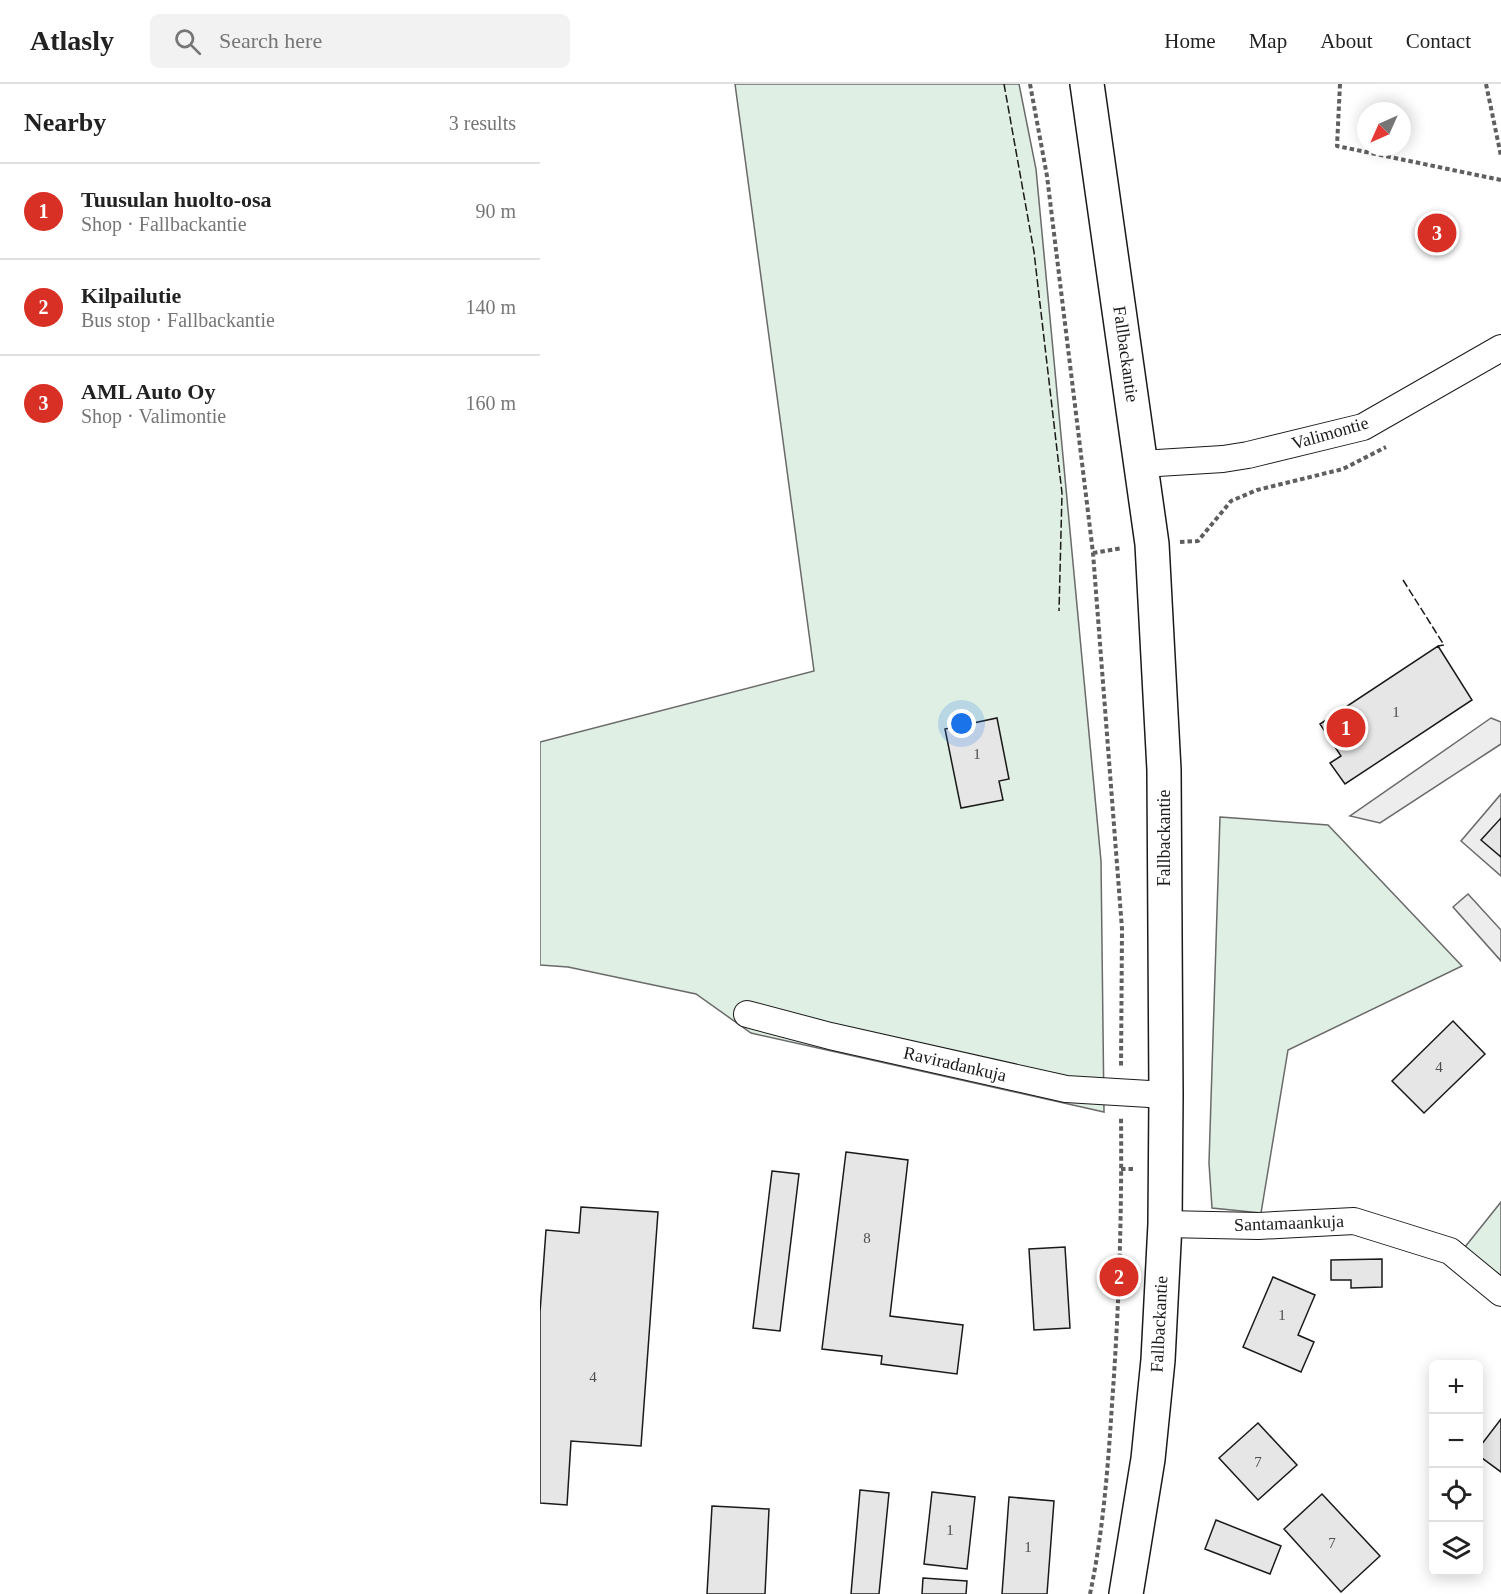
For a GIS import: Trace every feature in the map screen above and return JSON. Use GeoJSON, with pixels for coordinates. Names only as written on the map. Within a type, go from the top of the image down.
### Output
{"type":"FeatureCollection","features":[{"type":"Feature","properties":{"kind":"street","name":"Fallbackantie"},"geometry":{"type":"LineString","coordinates":[[1087,84],[1152,544],[1164,770],[1165,1224],[1158,1360],[1149,1448],[1131,1574],[1126,1594]]}},
{"type":"Feature","properties":{"kind":"street","name":"Valimontie"},"geometry":{"type":"LineString","coordinates":[[1141,464],[1223,459],[1248,455],[1363,427],[1501,348]]}},
{"type":"Feature","properties":{"kind":"street","name":"Raviradankuja"},"geometry":{"type":"LineString","coordinates":[[747,1014],[830,1036],[1066,1089],[1166,1095]]}},
{"type":"Feature","properties":{"kind":"street","name":"Santamaankuja"},"geometry":{"type":"LineString","coordinates":[[1165,1224],[1258,1226],[1354,1221],[1450,1251],[1501,1293]]}},
{"type":"Feature","properties":{"kind":"path"},"geometry":{"type":"LineString","coordinates":[[1030,84],[1047,176],[1093,553],[1122,929],[1121,1169],[1117,1340],[1109,1455],[1090,1594]]}},
{"type":"Feature","properties":{"kind":"path"},"geometry":{"type":"LineString","coordinates":[[1340,84],[1337,146],[1501,180]]}},
{"type":"Feature","properties":{"kind":"path"},"geometry":{"type":"LineString","coordinates":[[1486,84],[1501,156]]}},
{"type":"Feature","properties":{"kind":"path"},"geometry":{"type":"LineString","coordinates":[[1093,553],[1152,544],[1198,541],[1231,501],[1257,490],[1342,470],[1394,443]]}},
{"type":"Feature","properties":{"kind":"green space"},"geometry":{"type":"Polygon","coordinates":[[[735,84],[1019,84],[1036,169],[1101,861],[1104,1112],[751,1033],[696,994],[568,967],[540,965],[540,742],[814,671],[735,84]]]}},
{"type":"Feature","properties":{"kind":"green space"},"geometry":{"type":"Polygon","coordinates":[[[1220,817],[1328,825],[1462,966],[1288,1050],[1261,1213],[1212,1208],[1209,1163],[1220,817]]]}},
{"type":"Feature","properties":{"kind":"green space"},"geometry":{"type":"Polygon","coordinates":[[[1501,1202],[1501,1292],[1457,1257],[1501,1202]]]}},
{"type":"Feature","properties":{"kind":"shaded area"},"geometry":{"type":"Polygon","coordinates":[[[1491,718],[1501,722],[1501,744],[1380,823],[1350,816],[1491,718]]]}},
{"type":"Feature","properties":{"kind":"shaded area"},"geometry":{"type":"Polygon","coordinates":[[[1501,794],[1501,876],[1461,841],[1501,794]]]}},
{"type":"Feature","properties":{"kind":"shaded area"},"geometry":{"type":"Polygon","coordinates":[[[1468,894],[1501,930],[1501,961],[1453,907],[1468,894]]]}},
{"type":"Feature","properties":{"kind":"building"},"geometry":{"type":"Polygon","coordinates":[[[1438,646],[1472,700],[1345,784],[1330,763],[1341,756],[1320,724],[1438,646]]]}},
{"type":"Feature","properties":{"kind":"building"},"geometry":{"type":"Polygon","coordinates":[[[997,718],[1009,779],[999,781],[1003,800],[961,808],[945,729],[997,718]]]}},
{"type":"Feature","properties":{"kind":"building"},"geometry":{"type":"Polygon","coordinates":[[[1501,818],[1501,857],[1481,840],[1501,818]]]}},
{"type":"Feature","properties":{"kind":"building"},"geometry":{"type":"Polygon","coordinates":[[[1453,1021],[1485,1054],[1424,1113],[1392,1081],[1453,1021]]]}},
{"type":"Feature","properties":{"kind":"building"},"geometry":{"type":"Polygon","coordinates":[[[846,1152],[908,1160],[890,1316],[963,1325],[957,1374],[881,1364],[882,1356],[822,1349],[846,1152]]]}},
{"type":"Feature","properties":{"kind":"building"},"geometry":{"type":"Polygon","coordinates":[[[772,1171],[799,1174],[780,1331],[753,1328],[772,1171]]]}},
{"type":"Feature","properties":{"kind":"building"},"geometry":{"type":"Polygon","coordinates":[[[581,1207],[658,1212],[641,1446],[571,1441],[567,1505],[540,1503],[540,1312],[546,1230],[579,1233],[581,1207]]]}},
{"type":"Feature","properties":{"kind":"building"},"geometry":{"type":"Polygon","coordinates":[[[1065,1247],[1070,1328],[1034,1330],[1029,1249],[1065,1247]]]}},
{"type":"Feature","properties":{"kind":"building"},"geometry":{"type":"Polygon","coordinates":[[[1382,1259],[1382,1287],[1351,1288],[1351,1280],[1331,1280],[1331,1260],[1382,1259]]]}},
{"type":"Feature","properties":{"kind":"building"},"geometry":{"type":"Polygon","coordinates":[[[1273,1277],[1315,1295],[1298,1335],[1314,1342],[1301,1372],[1243,1347],[1273,1277]]]}},
{"type":"Feature","properties":{"kind":"building"},"geometry":{"type":"Polygon","coordinates":[[[1501,1419],[1501,1472],[1483,1459],[1483,1442],[1501,1419]]]}},
{"type":"Feature","properties":{"kind":"building"},"geometry":{"type":"Polygon","coordinates":[[[1258,1423],[1297,1465],[1258,1500],[1219,1458],[1258,1423]]]}},
{"type":"Feature","properties":{"kind":"building"},"geometry":{"type":"Polygon","coordinates":[[[860,1490],[889,1493],[879,1594],[851,1594],[860,1490]]]}},
{"type":"Feature","properties":{"kind":"building"},"geometry":{"type":"Polygon","coordinates":[[[932,1492],[975,1497],[967,1569],[924,1564],[932,1492]]]}},
{"type":"Feature","properties":{"kind":"building"},"geometry":{"type":"Polygon","coordinates":[[[1322,1494],[1380,1556],[1341,1592],[1284,1529],[1322,1494]]]}},
{"type":"Feature","properties":{"kind":"building"},"geometry":{"type":"Polygon","coordinates":[[[1009,1497],[1054,1501],[1047,1594],[1002,1594],[1009,1497]]]}},
{"type":"Feature","properties":{"kind":"building"},"geometry":{"type":"Polygon","coordinates":[[[712,1506],[769,1509],[765,1594],[707,1594],[712,1506]]]}},
{"type":"Feature","properties":{"kind":"building"},"geometry":{"type":"Polygon","coordinates":[[[1216,1520],[1281,1546],[1270,1574],[1205,1549],[1216,1520]]]}},
{"type":"Feature","properties":{"kind":"building"},"geometry":{"type":"Polygon","coordinates":[[[923,1578],[967,1581],[966,1594],[922,1594],[923,1578]]]}},
{"type":"Feature","properties":{"kind":"fence"},"geometry":{"type":"LineString","coordinates":[[1004,84],[1034,252],[1062,493],[1059,611]]}},
{"type":"Feature","properties":{"kind":"fence"},"geometry":{"type":"LineString","coordinates":[[1403,580],[1444,645],[1438,646]]}},
{"type":"Feature","properties":{"kind":"place","name":"AML Auto Oy"},"geometry":{"type":"Point","coordinates":[1437,233]}},
{"type":"Feature","properties":{"kind":"place","name":"Tuusulan huolto-osa"},"geometry":{"type":"Point","coordinates":[1346,728]}},
{"type":"Feature","properties":{"kind":"place","name":"Kilpailutie"},"geometry":{"type":"Point","coordinates":[1119,1277]}}]}
